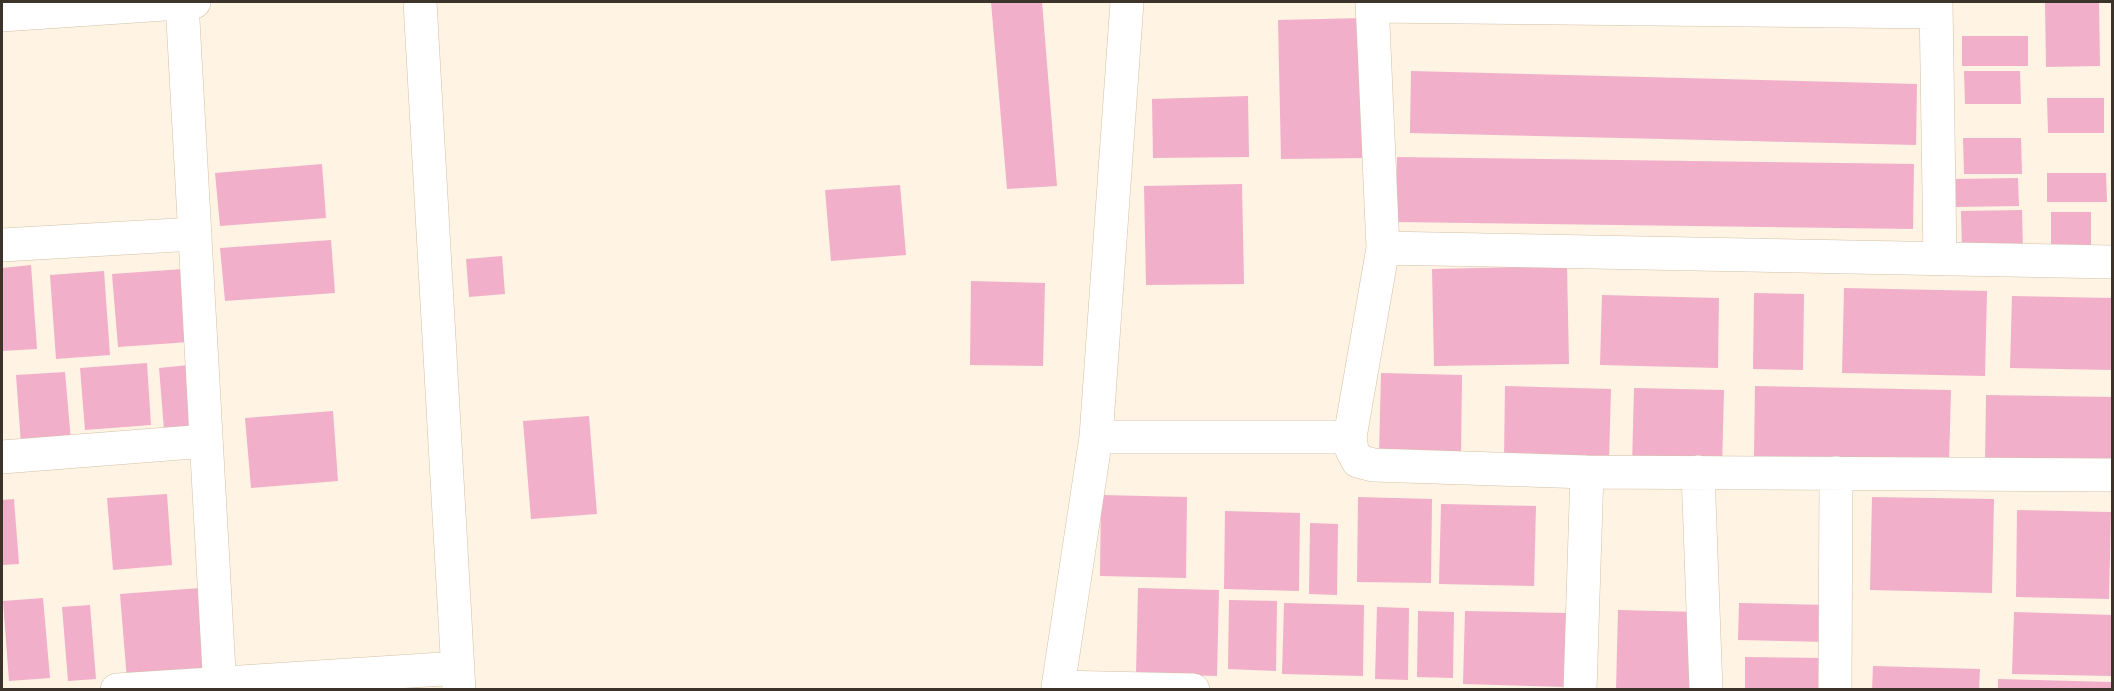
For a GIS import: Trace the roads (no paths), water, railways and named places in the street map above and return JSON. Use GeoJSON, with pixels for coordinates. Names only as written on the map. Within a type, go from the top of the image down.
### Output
{"type":"FeatureCollection","features":[{"type":"Feature","properties":{"kind":"street"},"geometry":{"type":"LineString","coordinates":[[2,15],[186,2],[195,234],[220,686]]}},
{"type":"Feature","properties":{"kind":"street"},"geometry":{"type":"LineString","coordinates":[[117,690],[458,679],[420,2]]}},
{"type":"Feature","properties":{"kind":"street"},"geometry":{"type":"LineString","coordinates":[[1128,2],[1096,437],[1058,687],[1193,690]]}},
{"type":"Feature","properties":{"kind":"street"},"geometry":{"type":"LineString","coordinates":[[1940,258],[1936,7],[1372,4],[1383,248],[1350,437],[1352,450],[1358,461],[1373,465],[1587,472],[2112,475]]}},
{"type":"Feature","properties":{"kind":"street"},"geometry":{"type":"LineString","coordinates":[[2,245],[195,234]]}},
{"type":"Feature","properties":{"kind":"street"},"geometry":{"type":"LineString","coordinates":[[1383,248],[2112,262]]}},
{"type":"Feature","properties":{"kind":"street"},"geometry":{"type":"LineString","coordinates":[[1096,437],[1350,437]]}},
{"type":"Feature","properties":{"kind":"street"},"geometry":{"type":"LineString","coordinates":[[2,457],[206,441]]}},
{"type":"Feature","properties":{"kind":"street"},"geometry":{"type":"LineString","coordinates":[[1580,690],[1587,472]]}},
{"type":"Feature","properties":{"kind":"street"},"geometry":{"type":"LineString","coordinates":[[1698,472],[1706,690]]}},
{"type":"Feature","properties":{"kind":"street"},"geometry":{"type":"LineString","coordinates":[[1835,690],[1836,473]]}}]}
